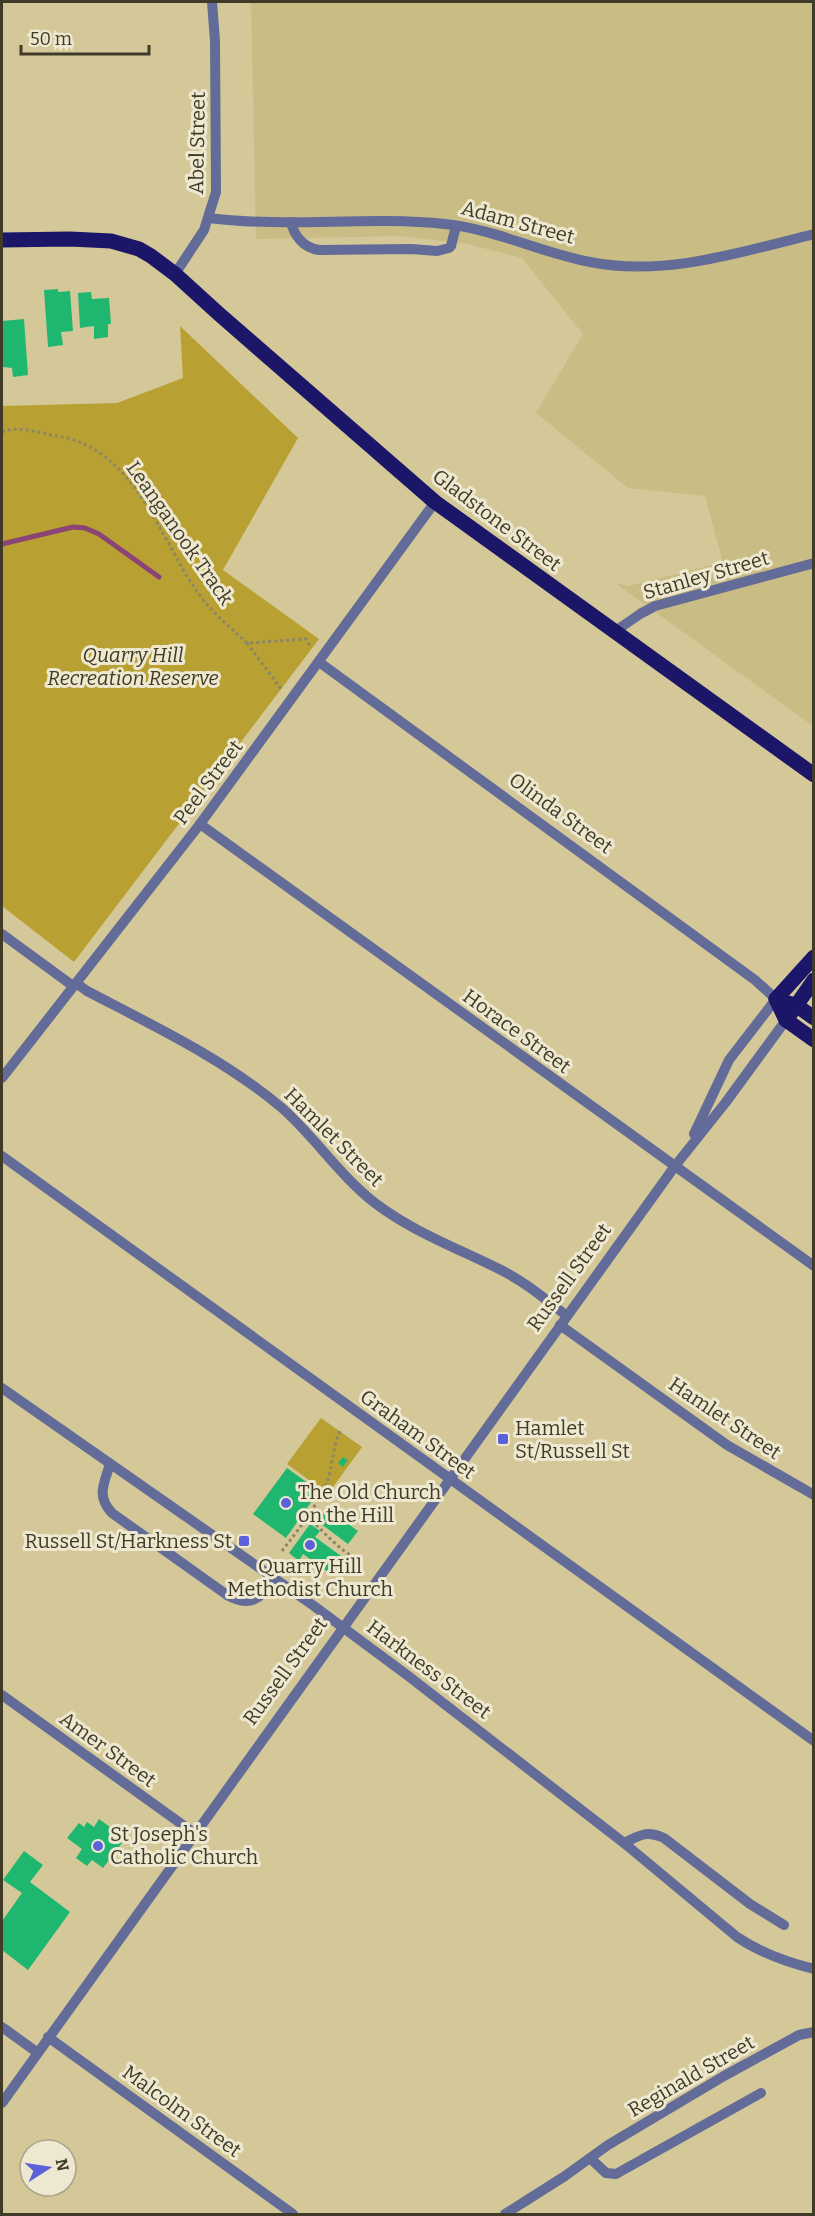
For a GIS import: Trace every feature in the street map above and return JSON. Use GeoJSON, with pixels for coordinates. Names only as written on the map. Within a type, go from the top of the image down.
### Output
{"type":"FeatureCollection","features":[{"type":"Feature","properties":{"kind":"main road"},"geometry":{"type":"LineString","coordinates":[[2,240],[111,241],[139,249],[175,274]]}},
{"type":"Feature","properties":{"kind":"main road","name":"Gladstone Street"},"geometry":{"type":"LineString","coordinates":[[175,274],[253,345],[435,501],[813,775]]}},
{"type":"Feature","properties":{"kind":"main road","name":"Russell Street"},"geometry":{"type":"LineString","coordinates":[[776,999],[813,957]]}},
{"type":"Feature","properties":{"kind":"main road","name":"Russell Street"},"geometry":{"type":"LineString","coordinates":[[786,1020],[813,980]]}},
{"type":"Feature","properties":{"kind":"main road","name":"Olinda Street"},"geometry":{"type":"LineString","coordinates":[[776,999],[796,1005],[813,1018]]}},
{"type":"Feature","properties":{"kind":"main road","name":"Olinda Street"},"geometry":{"type":"LineString","coordinates":[[776,999],[786,1020],[813,1040]]}},
{"type":"Feature","properties":{"kind":"street","name":"Abel Street"},"geometry":{"type":"LineString","coordinates":[[175,274],[196,244],[209,218],[217,179],[215,41],[212,2]]}},
{"type":"Feature","properties":{"kind":"street","name":"Adam Street"},"geometry":{"type":"LineString","coordinates":[[209,218],[240,222],[412,222],[456,226],[493,234],[577,260],[623,267],[723,257],[813,234]]}},
{"type":"Feature","properties":{"kind":"street"},"geometry":{"type":"LineString","coordinates":[[291,222],[294,234],[310,248],[319,250],[443,250],[452,246],[456,226]]}},
{"type":"Feature","properties":{"kind":"street","name":"Peel Street"},"geometry":{"type":"LineString","coordinates":[[2,1078],[200,824],[435,501]]}},
{"type":"Feature","properties":{"kind":"street","name":"Stanley Street"},"geometry":{"type":"LineString","coordinates":[[614,632],[655,606],[813,563]]}},
{"type":"Feature","properties":{"kind":"street","name":"Olinda Street"},"geometry":{"type":"LineString","coordinates":[[319,662],[755,980],[776,999]]}},
{"type":"Feature","properties":{"kind":"street","name":"Horace Street"},"geometry":{"type":"LineString","coordinates":[[200,824],[813,1266]]}},
{"type":"Feature","properties":{"kind":"street","name":"Hamlet Street"},"geometry":{"type":"LineString","coordinates":[[2,934],[75,984],[206,1054],[265,1095],[297,1123],[374,1202],[438,1241],[509,1274],[539,1294],[563,1320],[727,1444],[813,1495]]}},
{"type":"Feature","properties":{"kind":"street","name":"Russell Street"},"geometry":{"type":"LineString","coordinates":[[688,1148],[729,1060],[776,999]]}},
{"type":"Feature","properties":{"kind":"street","name":"Russell Street"},"geometry":{"type":"LineString","coordinates":[[2,2103],[563,1320],[688,1148],[731,1096],[786,1020]]}},
{"type":"Feature","properties":{"kind":"street","name":"Graham Street"},"geometry":{"type":"LineString","coordinates":[[2,1156],[813,1741]]}},
{"type":"Feature","properties":{"kind":"street","name":"Harkness Street"},"geometry":{"type":"LineString","coordinates":[[2,1388],[343,1628],[486,1734],[744,1941],[779,1959],[813,1969]]}},
{"type":"Feature","properties":{"kind":"street"},"geometry":{"type":"LineString","coordinates":[[110,1464],[101,1494],[106,1507],[207,1581],[233,1598],[245,1602],[258,1599],[275,1580]]}},
{"type":"Feature","properties":{"kind":"street","name":"Amer Street"},"geometry":{"type":"LineString","coordinates":[[2,1695],[194,1833]]}},
{"type":"Feature","properties":{"kind":"street"},"geometry":{"type":"LineString","coordinates":[[624,1843],[646,1833],[653,1833],[664,1838],[750,1904],[784,1925]]}},
{"type":"Feature","properties":{"kind":"street"},"geometry":{"type":"LineString","coordinates":[[2,2027],[38,2053]]}},
{"type":"Feature","properties":{"kind":"street","name":"Reginald Street"},"geometry":{"type":"LineString","coordinates":[[505,2214],[608,2145],[724,2076],[799,2035],[813,2032]]}},
{"type":"Feature","properties":{"kind":"street","name":"Malcolm Street"},"geometry":{"type":"LineString","coordinates":[[48,2037],[294,2214]]}},
{"type":"Feature","properties":{"kind":"street"},"geometry":{"type":"LineString","coordinates":[[590,2158],[606,2173],[616,2174],[761,2093]]}},
{"type":"Feature","properties":{"kind":"path","name":"Leanganook Track"},"geometry":{"type":"LineString","coordinates":[[2,432],[16,428],[72,439],[96,450],[117,467],[156,518],[207,605],[248,643],[281,689]]}},
{"type":"Feature","properties":{"kind":"path"},"geometry":{"type":"LineString","coordinates":[[248,643],[306,639],[319,662]]}},
{"type":"Feature","properties":{"kind":"path"},"geometry":{"type":"LineString","coordinates":[[282,1551],[307,1517],[326,1484],[336,1440],[341,1430]]}},
{"type":"Feature","properties":{"kind":"path"},"geometry":{"type":"LineString","coordinates":[[307,1517],[321,1528],[334,1545],[350,1556]]}},
{"type":"Feature","properties":{"kind":"shaded area"},"geometry":{"type":"Polygon","coordinates":[[[251,2],[813,2],[813,726],[615,583],[629,586],[723,562],[705,496],[628,488],[536,413],[583,334],[522,258],[468,244],[400,236],[256,239],[251,2]]]}},
{"type":"Feature","properties":{"kind":"green space","name":"Quarry Hill Recreation Reserve"},"geometry":{"type":"Polygon","coordinates":[[[180,326],[298,438],[223,570],[319,639],[74,962],[2,906],[2,406],[117,403],[183,378],[180,326]]]}},
{"type":"Feature","properties":{"kind":"green space"},"geometry":{"type":"Polygon","coordinates":[[[321,1418],[362,1447],[328,1494],[287,1464],[321,1418]]]}},
{"type":"Feature","properties":{"kind":"building"},"geometry":{"type":"Polygon","coordinates":[[[58,289],[58,292],[70,291],[73,331],[61,332],[63,345],[48,347],[44,290],[58,289]]]}},
{"type":"Feature","properties":{"kind":"building"},"geometry":{"type":"Polygon","coordinates":[[[91,292],[92,299],[109,298],[111,324],[108,324],[108,337],[94,339],[94,326],[80,328],[78,293],[91,292]]]}},
{"type":"Feature","properties":{"kind":"building"},"geometry":{"type":"Polygon","coordinates":[[[24,319],[28,375],[13,377],[12,368],[3,367],[2,321],[24,319]]]}},
{"type":"Feature","properties":{"kind":"building"},"geometry":{"type":"Polygon","coordinates":[[[343,1457],[348,1460],[343,1467],[338,1463],[343,1457]]]}},
{"type":"Feature","properties":{"kind":"building","name":"The Old Church on the Hill"},"geometry":{"type":"Polygon","coordinates":[[[287,1468],[319,1491],[286,1538],[253,1514],[287,1468]]]}},
{"type":"Feature","properties":{"kind":"building","name":"The Old Church on the Hill"},"geometry":{"type":"Polygon","coordinates":[[[326,1508],[358,1531],[348,1544],[317,1521],[326,1508]]]}},
{"type":"Feature","properties":{"kind":"building","name":"The Old Church on the Hill"},"geometry":{"type":"Polygon","coordinates":[[[310,1524],[320,1531],[315,1537],[341,1556],[337,1561],[341,1563],[336,1571],[332,1568],[329,1573],[303,1554],[299,1561],[289,1553],[310,1524]]]}},
{"type":"Feature","properties":{"kind":"building","name":"St Joseph's Catholic Church"},"geometry":{"type":"Polygon","coordinates":[[[99,1819],[118,1833],[115,1838],[122,1843],[103,1868],[92,1860],[87,1866],[76,1858],[82,1849],[67,1838],[79,1823],[84,1827],[87,1822],[94,1827],[99,1819]]]}},
{"type":"Feature","properties":{"kind":"building"},"geometry":{"type":"Polygon","coordinates":[[[24,1851],[43,1865],[30,1882],[70,1912],[28,1970],[2,1950],[2,1921],[22,1893],[3,1880],[24,1851]]]}},
{"type":"Feature","properties":{"kind":"waterway"},"geometry":{"type":"LineString","coordinates":[[2,544],[73,527],[85,528],[99,534],[159,577]]}},
{"type":"Feature","properties":{"kind":"place","name":"Hamlet St/Russell St"},"geometry":{"type":"Point","coordinates":[503,1439]}},
{"type":"Feature","properties":{"kind":"place","name":"The Old Church on the Hill"},"geometry":{"type":"Point","coordinates":[286,1503]}},
{"type":"Feature","properties":{"kind":"place","name":"Russell St/Harkness St"},"geometry":{"type":"Point","coordinates":[244,1541]}},
{"type":"Feature","properties":{"kind":"place","name":"Quarry Hill Methodist Church"},"geometry":{"type":"Point","coordinates":[310,1545]}},
{"type":"Feature","properties":{"kind":"place","name":"St Joseph's Catholic Church"},"geometry":{"type":"Point","coordinates":[98,1846]}}]}
